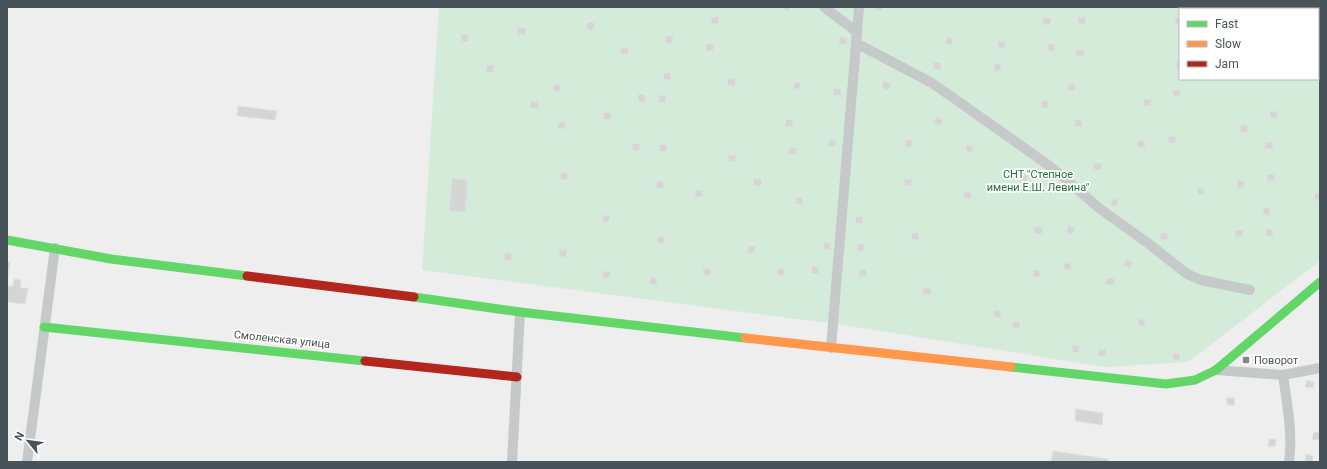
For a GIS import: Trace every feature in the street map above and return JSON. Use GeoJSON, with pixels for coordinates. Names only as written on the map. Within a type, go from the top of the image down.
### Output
{"type":"FeatureCollection","features":[{"type":"Feature","properties":{"kind":"street"},"geometry":{"type":"LineString","coordinates":[[824,7],[857,32]]}},
{"type":"Feature","properties":{"kind":"street"},"geometry":{"type":"LineString","coordinates":[[831,348],[859,7]]}},
{"type":"Feature","properties":{"kind":"street"},"geometry":{"type":"LineString","coordinates":[[856,42],[932,83],[955,99],[1051,167],[1099,208],[1149,244],[1187,274],[1201,280],[1250,290]]}},
{"type":"Feature","properties":{"kind":"street"},"geometry":{"type":"LineString","coordinates":[[7,240],[111,259],[402,295],[520,312],[831,348],[1166,384],[1195,380],[1216,370],[1320,282]]}},
{"type":"Feature","properties":{"kind":"street"},"geometry":{"type":"LineString","coordinates":[[27,462],[54,248]]}},
{"type":"Feature","properties":{"kind":"street"},"geometry":{"type":"LineString","coordinates":[[512,462],[520,312]]}},
{"type":"Feature","properties":{"kind":"street","name":"Смоленская улица"},"geometry":{"type":"LineString","coordinates":[[44,327],[517,377]]}},
{"type":"Feature","properties":{"kind":"street"},"geometry":{"type":"LineString","coordinates":[[1216,370],[1283,375],[1320,368]]}},
{"type":"Feature","properties":{"kind":"street"},"geometry":{"type":"LineString","coordinates":[[1283,375],[1289,416],[1291,446],[1288,462]]}},
{"type":"Feature","properties":{"kind":"green space","name":"СНТ \"Степное имени Е.Ш. Левина\""},"geometry":{"type":"Polygon","coordinates":[[[439,7],[1320,7],[1320,261],[1188,362],[1105,367],[843,325],[422,270],[439,7]]]}},
{"type":"Feature","properties":{"kind":"building"},"geometry":{"type":"Polygon","coordinates":[[[783,7],[790,7],[790,11],[783,10],[783,7]]]}},
{"type":"Feature","properties":{"kind":"building"},"geometry":{"type":"Polygon","coordinates":[[[875,7],[883,7],[882,11],[875,10],[875,7]]]}},
{"type":"Feature","properties":{"kind":"building"},"geometry":{"type":"Polygon","coordinates":[[[711,17],[719,17],[718,24],[711,24],[711,17]]]}},
{"type":"Feature","properties":{"kind":"building"},"geometry":{"type":"Polygon","coordinates":[[[1078,17],[1086,17],[1085,24],[1078,24],[1078,17]]]}},
{"type":"Feature","properties":{"kind":"building"},"geometry":{"type":"Polygon","coordinates":[[[1175,17],[1179,18],[1179,25],[1175,24],[1175,17]]]}},
{"type":"Feature","properties":{"kind":"building"},"geometry":{"type":"Polygon","coordinates":[[[1043,18],[1051,18],[1050,25],[1043,25],[1043,18]]]}},
{"type":"Feature","properties":{"kind":"building"},"geometry":{"type":"Polygon","coordinates":[[[587,22],[595,23],[594,30],[586,29],[587,22]]]}},
{"type":"Feature","properties":{"kind":"building"},"geometry":{"type":"Polygon","coordinates":[[[518,27],[526,28],[525,35],[518,34],[518,27]]]}},
{"type":"Feature","properties":{"kind":"building"},"geometry":{"type":"Polygon","coordinates":[[[461,34],[469,35],[468,42],[461,41],[461,34]]]}},
{"type":"Feature","properties":{"kind":"building"},"geometry":{"type":"Polygon","coordinates":[[[666,36],[673,36],[673,43],[665,43],[666,36]]]}},
{"type":"Feature","properties":{"kind":"building"},"geometry":{"type":"Polygon","coordinates":[[[839,37],[847,38],[846,45],[839,44],[839,37]]]}},
{"type":"Feature","properties":{"kind":"building"},"geometry":{"type":"Polygon","coordinates":[[[946,37],[953,38],[952,45],[945,44],[946,37]]]}},
{"type":"Feature","properties":{"kind":"building"},"geometry":{"type":"Polygon","coordinates":[[[998,41],[1005,41],[1005,48],[998,48],[998,41]]]}},
{"type":"Feature","properties":{"kind":"building"},"geometry":{"type":"Polygon","coordinates":[[[706,44],[714,44],[713,51],[706,51],[706,44]]]}},
{"type":"Feature","properties":{"kind":"building"},"geometry":{"type":"Polygon","coordinates":[[[1048,44],[1055,44],[1055,51],[1048,51],[1048,44]]]}},
{"type":"Feature","properties":{"kind":"building"},"geometry":{"type":"Polygon","coordinates":[[[621,47],[628,47],[628,54],[620,54],[621,47]]]}},
{"type":"Feature","properties":{"kind":"building"},"geometry":{"type":"Polygon","coordinates":[[[1076,50],[1084,50],[1084,57],[1076,57],[1076,50]]]}},
{"type":"Feature","properties":{"kind":"building"},"geometry":{"type":"Polygon","coordinates":[[[934,62],[941,63],[941,70],[933,69],[934,62]]]}},
{"type":"Feature","properties":{"kind":"building"},"geometry":{"type":"Polygon","coordinates":[[[1176,62],[1179,62],[1179,69],[1176,69],[1176,62]]]}},
{"type":"Feature","properties":{"kind":"building"},"geometry":{"type":"Polygon","coordinates":[[[994,64],[1001,64],[1001,71],[994,71],[994,64]]]}},
{"type":"Feature","properties":{"kind":"building"},"geometry":{"type":"Polygon","coordinates":[[[487,65],[494,65],[494,73],[486,72],[487,65]]]}},
{"type":"Feature","properties":{"kind":"building"},"geometry":{"type":"Polygon","coordinates":[[[664,73],[671,73],[671,80],[663,80],[664,73]]]}},
{"type":"Feature","properties":{"kind":"building"},"geometry":{"type":"Polygon","coordinates":[[[728,78],[736,79],[735,86],[727,85],[728,78]]]}},
{"type":"Feature","properties":{"kind":"building"},"geometry":{"type":"Polygon","coordinates":[[[884,81],[891,84],[888,90],[881,87],[884,81]]]}},
{"type":"Feature","properties":{"kind":"building"},"geometry":{"type":"Polygon","coordinates":[[[794,82],[801,82],[800,89],[793,89],[794,82]]]}},
{"type":"Feature","properties":{"kind":"building"},"geometry":{"type":"Polygon","coordinates":[[[554,84],[561,85],[560,92],[553,91],[554,84]]]}},
{"type":"Feature","properties":{"kind":"building"},"geometry":{"type":"Polygon","coordinates":[[[1068,84],[1076,84],[1075,91],[1068,91],[1068,84]]]}},
{"type":"Feature","properties":{"kind":"building"},"geometry":{"type":"Polygon","coordinates":[[[834,88],[841,89],[841,96],[833,95],[834,88]]]}},
{"type":"Feature","properties":{"kind":"building"},"geometry":{"type":"Polygon","coordinates":[[[1173,90],[1180,90],[1180,97],[1173,97],[1173,90]]]}},
{"type":"Feature","properties":{"kind":"building"},"geometry":{"type":"Polygon","coordinates":[[[638,94],[646,95],[645,102],[638,101],[638,94]]]}},
{"type":"Feature","properties":{"kind":"building"},"geometry":{"type":"Polygon","coordinates":[[[659,95],[666,95],[665,103],[658,102],[659,95]]]}},
{"type":"Feature","properties":{"kind":"building"},"geometry":{"type":"Polygon","coordinates":[[[1144,99],[1151,99],[1151,106],[1143,106],[1144,99]]]}},
{"type":"Feature","properties":{"kind":"building"},"geometry":{"type":"Polygon","coordinates":[[[531,101],[538,102],[538,109],[530,108],[531,101]]]}},
{"type":"Feature","properties":{"kind":"building"},"geometry":{"type":"Polygon","coordinates":[[[1041,101],[1049,101],[1048,108],[1041,108],[1041,101]]]}},
{"type":"Feature","properties":{"kind":"building"},"geometry":{"type":"Polygon","coordinates":[[[238,106],[277,111],[275,120],[237,116],[238,106]]]}},
{"type":"Feature","properties":{"kind":"building"},"geometry":{"type":"Polygon","coordinates":[[[1270,111],[1277,111],[1277,118],[1270,118],[1270,111]]]}},
{"type":"Feature","properties":{"kind":"building"},"geometry":{"type":"Polygon","coordinates":[[[604,112],[611,113],[611,120],[603,119],[604,112]]]}},
{"type":"Feature","properties":{"kind":"building"},"geometry":{"type":"Polygon","coordinates":[[[937,116],[943,120],[941,126],[934,123],[937,116]]]}},
{"type":"Feature","properties":{"kind":"building"},"geometry":{"type":"Polygon","coordinates":[[[786,119],[793,120],[793,127],[785,126],[786,119]]]}},
{"type":"Feature","properties":{"kind":"building"},"geometry":{"type":"Polygon","coordinates":[[[1075,119],[1082,120],[1082,127],[1074,126],[1075,119]]]}},
{"type":"Feature","properties":{"kind":"building"},"geometry":{"type":"Polygon","coordinates":[[[558,122],[566,122],[565,129],[557,129],[558,122]]]}},
{"type":"Feature","properties":{"kind":"building"},"geometry":{"type":"Polygon","coordinates":[[[1240,125],[1248,126],[1247,133],[1240,132],[1240,125]]]}},
{"type":"Feature","properties":{"kind":"building"},"geometry":{"type":"Polygon","coordinates":[[[1169,136],[1176,136],[1176,143],[1168,143],[1169,136]]]}},
{"type":"Feature","properties":{"kind":"building"},"geometry":{"type":"Polygon","coordinates":[[[829,140],[836,141],[835,147],[828,147],[829,140]]]}},
{"type":"Feature","properties":{"kind":"building"},"geometry":{"type":"Polygon","coordinates":[[[905,140],[912,140],[912,147],[905,147],[905,140]]]}},
{"type":"Feature","properties":{"kind":"building"},"geometry":{"type":"Polygon","coordinates":[[[1137,140],[1145,141],[1145,148],[1137,147],[1137,140]]]}},
{"type":"Feature","properties":{"kind":"building"},"geometry":{"type":"Polygon","coordinates":[[[1265,142],[1273,142],[1273,149],[1265,149],[1265,142]]]}},
{"type":"Feature","properties":{"kind":"building"},"geometry":{"type":"Polygon","coordinates":[[[632,143],[640,144],[639,151],[632,150],[632,143]]]}},
{"type":"Feature","properties":{"kind":"building"},"geometry":{"type":"Polygon","coordinates":[[[660,144],[667,145],[666,152],[659,151],[660,144]]]}},
{"type":"Feature","properties":{"kind":"building"},"geometry":{"type":"Polygon","coordinates":[[[967,144],[974,147],[971,153],[965,150],[967,144]]]}},
{"type":"Feature","properties":{"kind":"building"},"geometry":{"type":"Polygon","coordinates":[[[789,147],[797,148],[796,155],[788,154],[789,147]]]}},
{"type":"Feature","properties":{"kind":"building"},"geometry":{"type":"Polygon","coordinates":[[[729,155],[736,155],[736,162],[728,162],[729,155]]]}},
{"type":"Feature","properties":{"kind":"building"},"geometry":{"type":"Polygon","coordinates":[[[1094,163],[1102,163],[1101,170],[1094,170],[1094,163]]]}},
{"type":"Feature","properties":{"kind":"building"},"geometry":{"type":"Polygon","coordinates":[[[561,172],[568,173],[568,180],[560,179],[561,172]]]}},
{"type":"Feature","properties":{"kind":"building"},"geometry":{"type":"Polygon","coordinates":[[[1021,173],[1028,176],[1025,182],[1018,179],[1021,173]]]}},
{"type":"Feature","properties":{"kind":"building"},"geometry":{"type":"Polygon","coordinates":[[[1267,174],[1274,174],[1274,181],[1267,181],[1267,174]]]}},
{"type":"Feature","properties":{"kind":"building"},"geometry":{"type":"Polygon","coordinates":[[[452,178],[468,180],[465,212],[449,211],[452,178]]]}},
{"type":"Feature","properties":{"kind":"building"},"geometry":{"type":"Polygon","coordinates":[[[754,178],[762,179],[761,186],[753,185],[754,178]]]}},
{"type":"Feature","properties":{"kind":"building"},"geometry":{"type":"Polygon","coordinates":[[[904,179],[912,179],[911,186],[904,186],[904,179]]]}},
{"type":"Feature","properties":{"kind":"building"},"geometry":{"type":"Polygon","coordinates":[[[1237,180],[1244,181],[1244,188],[1237,187],[1237,180]]]}},
{"type":"Feature","properties":{"kind":"building"},"geometry":{"type":"Polygon","coordinates":[[[657,181],[664,182],[664,189],[656,188],[657,181]]]}},
{"type":"Feature","properties":{"kind":"building"},"geometry":{"type":"Polygon","coordinates":[[[1197,188],[1204,188],[1204,195],[1197,195],[1197,188]]]}},
{"type":"Feature","properties":{"kind":"building"},"geometry":{"type":"Polygon","coordinates":[[[695,190],[703,190],[702,197],[695,197],[695,190]]]}},
{"type":"Feature","properties":{"kind":"building"},"geometry":{"type":"Polygon","coordinates":[[[964,192],[971,192],[971,199],[964,199],[964,192]]]}},
{"type":"Feature","properties":{"kind":"building"},"geometry":{"type":"Polygon","coordinates":[[[1315,193],[1320,193],[1320,200],[1314,200],[1315,193]]]}},
{"type":"Feature","properties":{"kind":"building"},"geometry":{"type":"Polygon","coordinates":[[[796,197],[803,197],[802,204],[795,204],[796,197]]]}},
{"type":"Feature","properties":{"kind":"building"},"geometry":{"type":"Polygon","coordinates":[[[1111,199],[1118,199],[1118,206],[1111,206],[1111,199]]]}},
{"type":"Feature","properties":{"kind":"building"},"geometry":{"type":"Polygon","coordinates":[[[1263,208],[1270,208],[1270,215],[1263,215],[1263,208]]]}},
{"type":"Feature","properties":{"kind":"building"},"geometry":{"type":"Polygon","coordinates":[[[603,215],[610,215],[609,222],[602,222],[603,215]]]}},
{"type":"Feature","properties":{"kind":"building"},"geometry":{"type":"Polygon","coordinates":[[[856,216],[863,217],[863,224],[855,223],[856,216]]]}},
{"type":"Feature","properties":{"kind":"building"},"geometry":{"type":"Polygon","coordinates":[[[1069,225],[1075,228],[1072,235],[1066,232],[1069,225]]]}},
{"type":"Feature","properties":{"kind":"building"},"geometry":{"type":"Polygon","coordinates":[[[1034,227],[1042,227],[1042,234],[1034,234],[1034,227]]]}},
{"type":"Feature","properties":{"kind":"building"},"geometry":{"type":"Polygon","coordinates":[[[1266,229],[1273,229],[1273,236],[1266,236],[1266,229]]]}},
{"type":"Feature","properties":{"kind":"building"},"geometry":{"type":"Polygon","coordinates":[[[1235,230],[1243,230],[1243,237],[1235,237],[1235,230]]]}},
{"type":"Feature","properties":{"kind":"building"},"geometry":{"type":"Polygon","coordinates":[[[912,233],[919,233],[919,240],[911,240],[912,233]]]}},
{"type":"Feature","properties":{"kind":"building"},"geometry":{"type":"Polygon","coordinates":[[[1161,233],[1168,233],[1168,240],[1160,240],[1161,233]]]}},
{"type":"Feature","properties":{"kind":"building"},"geometry":{"type":"Polygon","coordinates":[[[658,236],[665,237],[664,244],[657,243],[658,236]]]}},
{"type":"Feature","properties":{"kind":"building"},"geometry":{"type":"Polygon","coordinates":[[[824,242],[831,243],[831,250],[823,249],[824,242]]]}},
{"type":"Feature","properties":{"kind":"building"},"geometry":{"type":"Polygon","coordinates":[[[857,244],[864,244],[864,251],[857,251],[857,244]]]}},
{"type":"Feature","properties":{"kind":"building"},"geometry":{"type":"Polygon","coordinates":[[[748,246],[755,246],[755,253],[747,253],[748,246]]]}},
{"type":"Feature","properties":{"kind":"building"},"geometry":{"type":"Polygon","coordinates":[[[559,250],[567,250],[566,257],[559,257],[559,250]]]}},
{"type":"Feature","properties":{"kind":"building"},"geometry":{"type":"Polygon","coordinates":[[[504,253],[512,254],[511,261],[504,260],[504,253]]]}},
{"type":"Feature","properties":{"kind":"building"},"geometry":{"type":"Polygon","coordinates":[[[1126,259],[1133,262],[1130,268],[1123,265],[1126,259]]]}},
{"type":"Feature","properties":{"kind":"building"},"geometry":{"type":"Polygon","coordinates":[[[7,262],[10,262],[7,283],[7,262]]]}},
{"type":"Feature","properties":{"kind":"building"},"geometry":{"type":"Polygon","coordinates":[[[1064,263],[1071,263],[1071,270],[1064,270],[1064,263]]]}},
{"type":"Feature","properties":{"kind":"building"},"geometry":{"type":"Polygon","coordinates":[[[812,266],[819,267],[819,274],[811,273],[812,266]]]}},
{"type":"Feature","properties":{"kind":"building"},"geometry":{"type":"Polygon","coordinates":[[[703,268],[711,269],[710,276],[703,275],[703,268]]]}},
{"type":"Feature","properties":{"kind":"building"},"geometry":{"type":"Polygon","coordinates":[[[778,268],[785,269],[784,276],[777,275],[778,268]]]}},
{"type":"Feature","properties":{"kind":"building"},"geometry":{"type":"Polygon","coordinates":[[[859,269],[867,269],[867,276],[859,276],[859,269]]]}},
{"type":"Feature","properties":{"kind":"building"},"geometry":{"type":"Polygon","coordinates":[[[1033,270],[1040,270],[1040,277],[1033,277],[1033,270]]]}},
{"type":"Feature","properties":{"kind":"building"},"geometry":{"type":"Polygon","coordinates":[[[603,271],[611,271],[610,278],[603,278],[603,271]]]}},
{"type":"Feature","properties":{"kind":"building"},"geometry":{"type":"Polygon","coordinates":[[[650,277],[657,278],[657,285],[649,284],[650,277]]]}},
{"type":"Feature","properties":{"kind":"building"},"geometry":{"type":"Polygon","coordinates":[[[1106,278],[1114,278],[1114,285],[1106,285],[1106,278]]]}},
{"type":"Feature","properties":{"kind":"building"},"geometry":{"type":"Polygon","coordinates":[[[14,279],[21,280],[20,288],[28,288],[25,304],[7,302],[7,286],[13,286],[14,279]]]}},
{"type":"Feature","properties":{"kind":"building"},"geometry":{"type":"Polygon","coordinates":[[[923,288],[931,288],[931,295],[923,295],[923,288]]]}},
{"type":"Feature","properties":{"kind":"building"},"geometry":{"type":"Polygon","coordinates":[[[994,310],[1001,311],[1001,318],[994,317],[994,310]]]}},
{"type":"Feature","properties":{"kind":"building"},"geometry":{"type":"Polygon","coordinates":[[[1138,319],[1145,319],[1145,326],[1138,326],[1138,319]]]}},
{"type":"Feature","properties":{"kind":"building"},"geometry":{"type":"Polygon","coordinates":[[[1013,321],[1020,322],[1020,329],[1012,329],[1013,321]]]}},
{"type":"Feature","properties":{"kind":"building"},"geometry":{"type":"Polygon","coordinates":[[[1072,345],[1079,346],[1079,353],[1072,352],[1072,345]]]}},
{"type":"Feature","properties":{"kind":"building"},"geometry":{"type":"Polygon","coordinates":[[[1099,349],[1106,349],[1106,356],[1098,356],[1099,349]]]}},
{"type":"Feature","properties":{"kind":"building"},"geometry":{"type":"Polygon","coordinates":[[[1173,353],[1180,353],[1180,360],[1173,360],[1173,353]]]}},
{"type":"Feature","properties":{"kind":"building"},"geometry":{"type":"Polygon","coordinates":[[[1307,380],[1314,382],[1313,388],[1305,387],[1307,380]]]}},
{"type":"Feature","properties":{"kind":"building"},"geometry":{"type":"Polygon","coordinates":[[[1227,398],[1235,398],[1234,405],[1227,405],[1227,398]]]}},
{"type":"Feature","properties":{"kind":"building"},"geometry":{"type":"Polygon","coordinates":[[[1076,409],[1103,413],[1102,425],[1075,421],[1076,409]]]}},
{"type":"Feature","properties":{"kind":"building"},"geometry":{"type":"Polygon","coordinates":[[[1314,432],[1320,433],[1320,440],[1312,439],[1314,432]]]}},
{"type":"Feature","properties":{"kind":"building"},"geometry":{"type":"Polygon","coordinates":[[[1269,439],[1276,439],[1275,446],[1268,446],[1269,439]]]}},
{"type":"Feature","properties":{"kind":"building"},"geometry":{"type":"Polygon","coordinates":[[[1053,451],[1108,459],[1108,462],[1051,462],[1053,451]]]}},
{"type":"Feature","properties":{"kind":"building"},"geometry":{"type":"Polygon","coordinates":[[[1306,454],[1313,456],[1312,462],[1305,461],[1306,454]]]}},
{"type":"Feature","properties":{"kind":"traffic: fast"},"geometry":{"type":"LineString","coordinates":[[7,240],[111,259],[247,276]]}},
{"type":"Feature","properties":{"kind":"traffic: fast"},"geometry":{"type":"LineString","coordinates":[[1011,367],[1166,384],[1195,380],[1216,370],[1320,282]]}},
{"type":"Feature","properties":{"kind":"traffic: fast"},"geometry":{"type":"LineString","coordinates":[[414,297],[520,312],[745,338]]}},
{"type":"Feature","properties":{"kind":"traffic: fast"},"geometry":{"type":"LineString","coordinates":[[44,327],[365,361]]}},
{"type":"Feature","properties":{"kind":"traffic: slow"},"geometry":{"type":"LineString","coordinates":[[745,338],[1011,367]]}},
{"type":"Feature","properties":{"kind":"traffic: jam"},"geometry":{"type":"LineString","coordinates":[[247,276],[414,297]]}},
{"type":"Feature","properties":{"kind":"traffic: jam"},"geometry":{"type":"LineString","coordinates":[[365,361],[517,377]]}},
{"type":"Feature","properties":{"kind":"place","name":"Поворот"},"geometry":{"type":"Point","coordinates":[1246,360]}}]}
